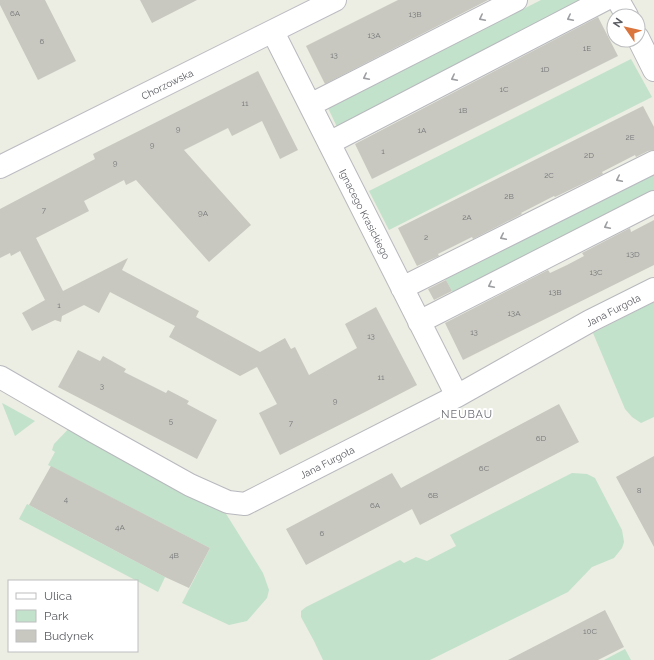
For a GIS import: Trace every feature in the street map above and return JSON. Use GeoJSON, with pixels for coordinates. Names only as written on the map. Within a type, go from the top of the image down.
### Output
{"type":"FeatureCollection","features":[{"type":"Feature","properties":{"kind":"street","name":"Chorzowska"},"geometry":{"type":"LineString","coordinates":[[0,167],[335,0]]}},
{"type":"Feature","properties":{"kind":"street"},"geometry":{"type":"LineString","coordinates":[[310,105],[516,0]]}},
{"type":"Feature","properties":{"kind":"street"},"geometry":{"type":"LineString","coordinates":[[329,143],[604,0]]}},
{"type":"Feature","properties":{"kind":"street","name":"Ignacego Krasickiego"},"geometry":{"type":"LineString","coordinates":[[273,32],[457,396]]}},
{"type":"Feature","properties":{"kind":"street"},"geometry":{"type":"LineString","coordinates":[[643,48],[654,70]]}},
{"type":"Feature","properties":{"kind":"street"},"geometry":{"type":"LineString","coordinates":[[402,288],[654,162]]}},
{"type":"Feature","properties":{"kind":"street"},"geometry":{"type":"LineString","coordinates":[[419,322],[654,202]]}},
{"type":"Feature","properties":{"kind":"street","name":"Jana Furgoła"},"geometry":{"type":"LineString","coordinates":[[0,377],[190,485],[228,502],[245,504],[457,396],[590,321],[654,289]]}},
{"type":"Feature","properties":{"kind":"green space"},"geometry":{"type":"Polygon","coordinates":[[[541,0],[593,0],[338,129],[328,108],[541,0]]]}},
{"type":"Feature","properties":{"kind":"green space"},"geometry":{"type":"Polygon","coordinates":[[[631,59],[652,97],[389,230],[369,191],[631,59]]]}},
{"type":"Feature","properties":{"kind":"green space"},"geometry":{"type":"Polygon","coordinates":[[[654,162],[654,202],[454,295],[445,278],[654,162]]]}},
{"type":"Feature","properties":{"kind":"green space"},"geometry":{"type":"Polygon","coordinates":[[[654,302],[654,417],[641,423],[632,417],[625,409],[593,333],[654,302]]]}},
{"type":"Feature","properties":{"kind":"green space"},"geometry":{"type":"Polygon","coordinates":[[[2,403],[4,404],[35,421],[15,436],[2,403]]]}},
{"type":"Feature","properties":{"kind":"green space"},"geometry":{"type":"Polygon","coordinates":[[[76,421],[223,509],[263,573],[269,590],[267,598],[247,621],[229,625],[182,603],[210,548],[48,465],[55,452],[52,450],[54,444],[76,421]]]}},
{"type":"Feature","properties":{"kind":"green space"},"geometry":{"type":"Polygon","coordinates":[[[572,473],[587,474],[595,478],[622,530],[624,542],[622,548],[614,558],[592,567],[568,592],[430,660],[323,660],[301,617],[301,611],[306,607],[400,560],[404,563],[416,557],[427,561],[456,546],[450,535],[572,473]]]}},
{"type":"Feature","properties":{"kind":"green space"},"geometry":{"type":"Polygon","coordinates":[[[27,504],[165,577],[158,592],[138,581],[138,580],[135,580],[19,519],[27,504]]]}},
{"type":"Feature","properties":{"kind":"green space"},"geometry":{"type":"Polygon","coordinates":[[[625,649],[631,660],[604,660],[625,649]]]}},
{"type":"Feature","properties":{"kind":"building"},"geometry":{"type":"Polygon","coordinates":[[[0,0],[45,0],[76,61],[38,80],[0,5],[0,0]]]}},
{"type":"Feature","properties":{"kind":"building"},"geometry":{"type":"Polygon","coordinates":[[[140,0],[197,0],[152,23],[140,0]]]}},
{"type":"Feature","properties":{"kind":"building"},"geometry":{"type":"Polygon","coordinates":[[[398,0],[488,0],[325,84],[306,46],[398,0]]]}},
{"type":"Feature","properties":{"kind":"building"},"geometry":{"type":"Polygon","coordinates":[[[598,17],[606,33],[606,48],[614,48],[618,56],[372,179],[355,144],[598,17]]]}},
{"type":"Feature","properties":{"kind":"building"},"geometry":{"type":"Polygon","coordinates":[[[258,71],[298,150],[280,159],[262,121],[232,136],[228,128],[184,150],[251,225],[209,262],[136,180],[126,185],[124,180],[84,201],[89,211],[36,238],[63,291],[128,258],[122,270],[199,311],[196,317],[260,352],[285,338],[291,349],[295,347],[309,375],[357,348],[345,324],[376,307],[417,385],[280,455],[259,413],[277,404],[257,367],[240,376],[169,337],[175,326],[110,292],[99,313],[84,305],[62,316],[61,322],[55,320],[32,331],[22,313],[45,300],[20,251],[11,256],[10,253],[0,258],[0,209],[95,159],[93,154],[258,71]]]}},
{"type":"Feature","properties":{"kind":"building"},"geometry":{"type":"Polygon","coordinates":[[[643,106],[654,127],[654,150],[648,151],[636,157],[635,155],[602,172],[603,174],[555,197],[554,196],[521,213],[522,214],[473,239],[472,237],[438,254],[439,256],[417,266],[398,228],[643,106]]]}},
{"type":"Feature","properties":{"kind":"building"},"geometry":{"type":"Polygon","coordinates":[[[654,220],[654,265],[463,360],[445,323],[548,270],[550,273],[567,265],[584,256],[582,253],[630,228],[631,232],[654,220]]]}},
{"type":"Feature","properties":{"kind":"building"},"geometry":{"type":"Polygon","coordinates":[[[446,280],[452,291],[434,300],[428,289],[446,280]]]}},
{"type":"Feature","properties":{"kind":"building"},"geometry":{"type":"Polygon","coordinates":[[[78,350],[100,361],[103,356],[126,369],[124,372],[166,393],[168,390],[189,401],[187,404],[217,420],[197,459],[58,387],[78,350]]]}},
{"type":"Feature","properties":{"kind":"building"},"geometry":{"type":"Polygon","coordinates":[[[559,404],[579,442],[420,525],[412,509],[306,565],[286,529],[392,473],[401,488],[559,404]]]}},
{"type":"Feature","properties":{"kind":"building"},"geometry":{"type":"Polygon","coordinates":[[[654,456],[654,547],[616,477],[654,456]]]}},
{"type":"Feature","properties":{"kind":"building"},"geometry":{"type":"Polygon","coordinates":[[[51,466],[210,548],[189,588],[165,577],[29,505],[51,466]]]}},
{"type":"Feature","properties":{"kind":"building"},"geometry":{"type":"Polygon","coordinates":[[[605,610],[624,647],[598,660],[508,660],[605,610]]]}},
{"type":"Feature","properties":{"kind":"district","name":"NEUBAU"},"geometry":{"type":"Point","coordinates":[467,414]}}]}
